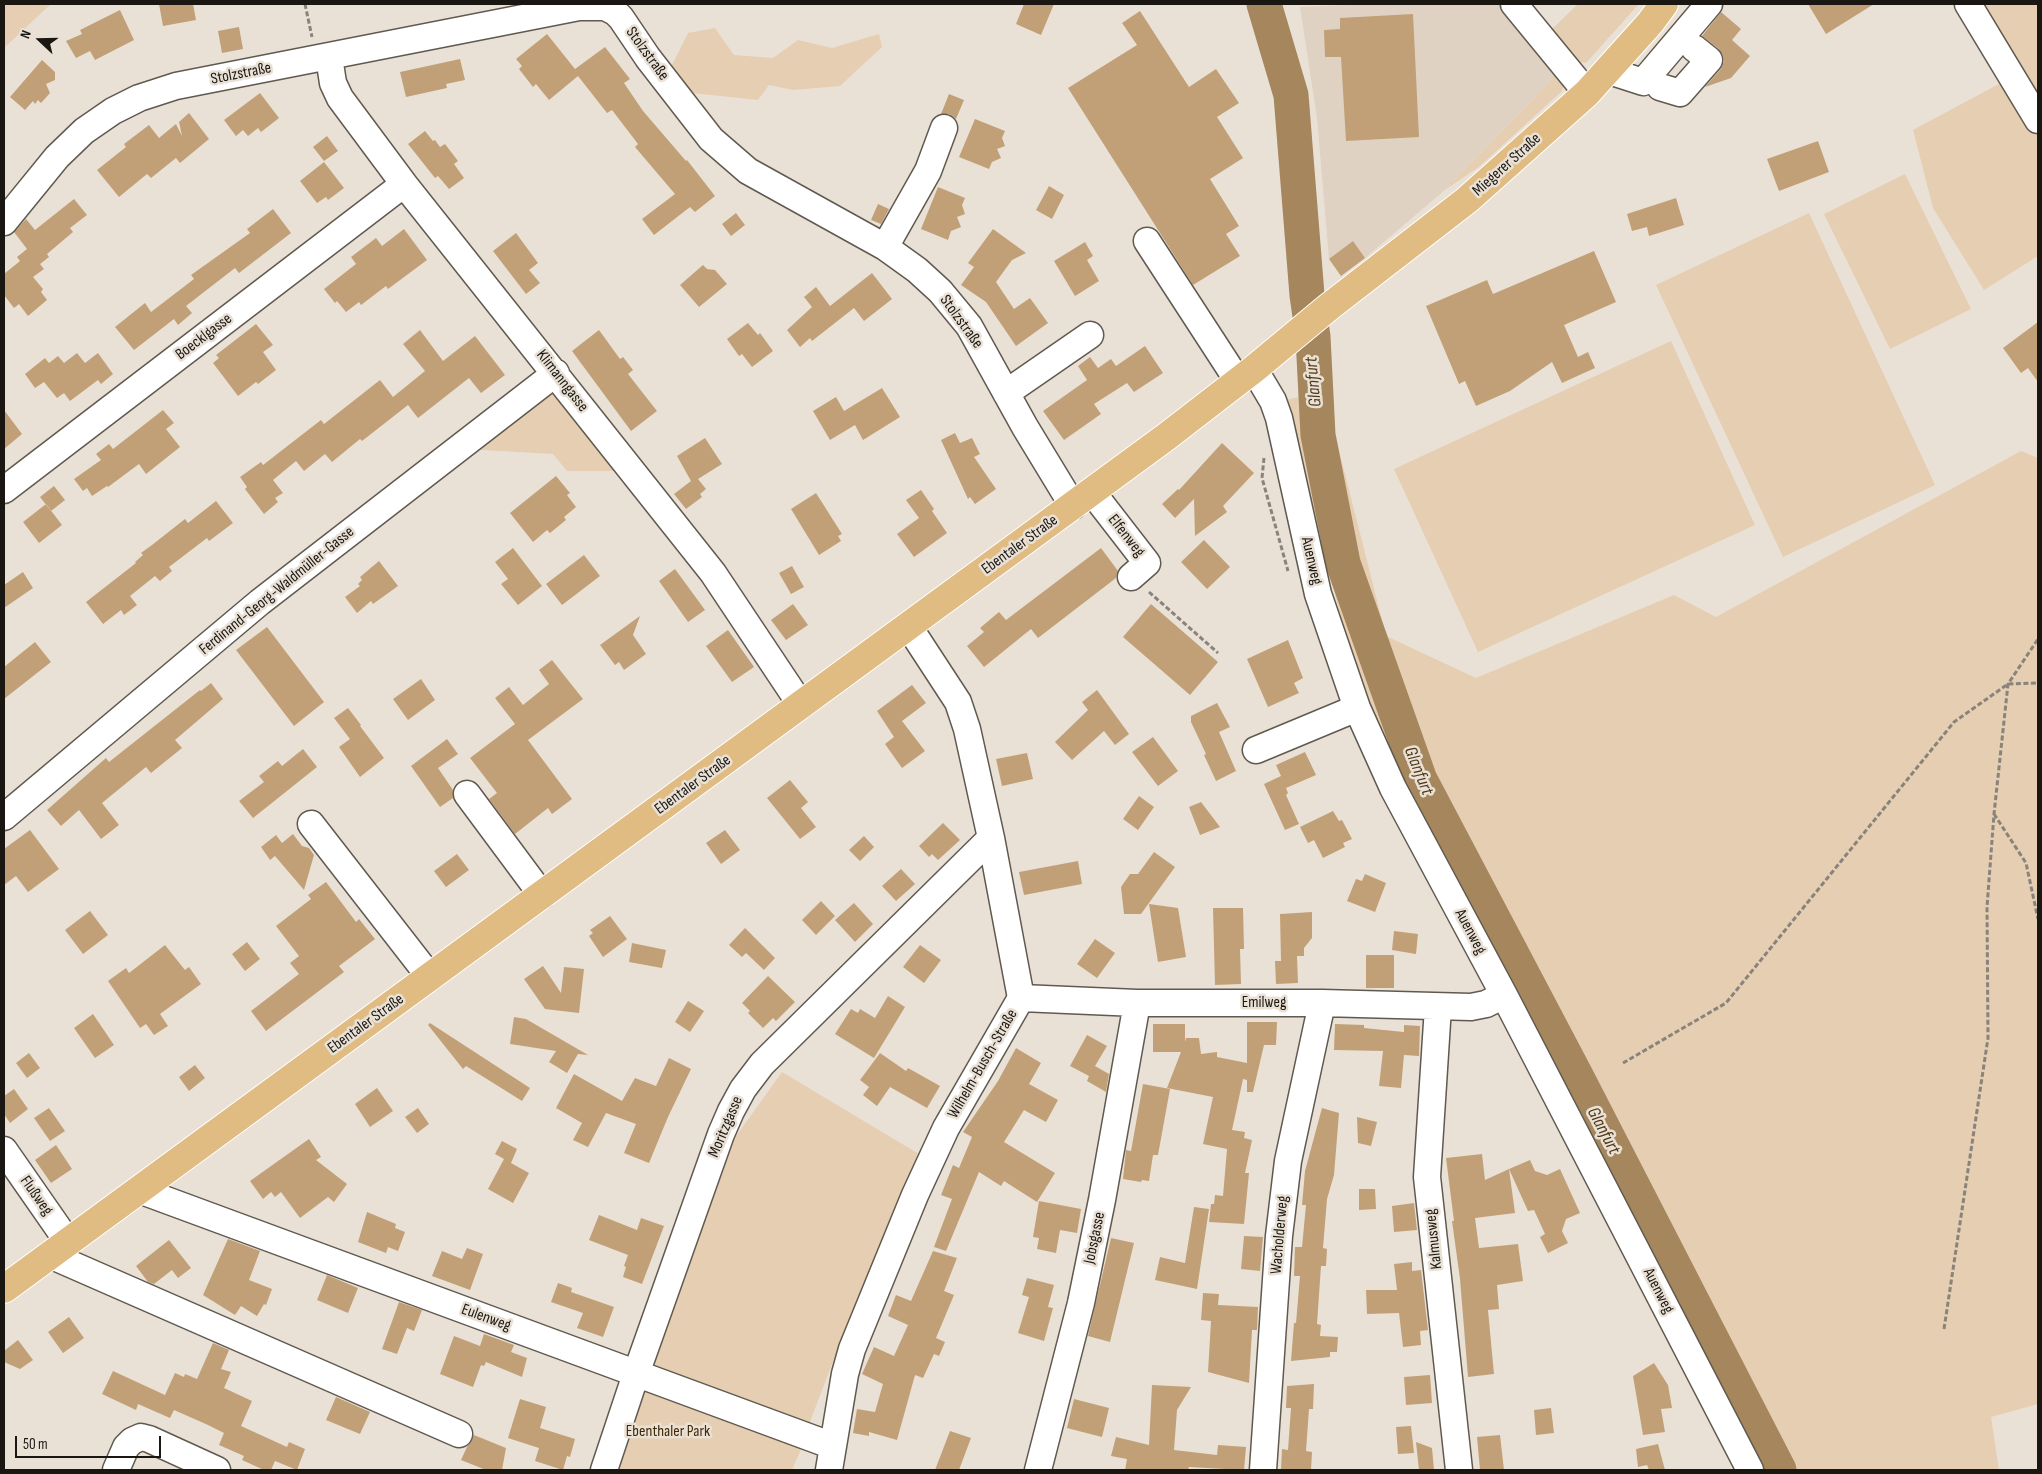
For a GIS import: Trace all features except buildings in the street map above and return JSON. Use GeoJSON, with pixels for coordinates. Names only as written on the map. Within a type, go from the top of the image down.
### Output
{"type":"FeatureCollection","features":[{"type":"Feature","properties":{"kind":"main road","name":"Miegerer Straße"},"geometry":{"type":"LineString","coordinates":[[1330,306],[1467,200],[1588,93],[1650,23],[1664,4]]}},
{"type":"Feature","properties":{"kind":"main road","name":"Ebentaler Straße"},"geometry":{"type":"LineString","coordinates":[[4,1289],[910,627],[1246,375],[1330,306]]}},
{"type":"Feature","properties":{"kind":"street"},"geometry":{"type":"LineString","coordinates":[[1514,4],[1588,93]]}},
{"type":"Feature","properties":{"kind":"street"},"geometry":{"type":"LineString","coordinates":[[1651,85],[1688,42],[1709,4]]}},
{"type":"Feature","properties":{"kind":"street"},"geometry":{"type":"LineString","coordinates":[[1968,4],[2038,120]]}},
{"type":"Feature","properties":{"kind":"street","name":"Stolzstraße"},"geometry":{"type":"LineString","coordinates":[[4,222],[57,157],[84,130],[113,111],[139,98],[176,86],[579,7],[617,8],[711,139],[748,170],[885,247],[917,270],[940,291],[969,326],[1006,393],[1082,499]]}},
{"type":"Feature","properties":{"kind":"street"},"geometry":{"type":"LineString","coordinates":[[1609,71],[1680,93],[1709,60],[1688,42]]}},
{"type":"Feature","properties":{"kind":"street","name":"Klimanngasse"},"geometry":{"type":"LineString","coordinates":[[323,58],[340,98],[404,184],[713,573],[801,705]]}},
{"type":"Feature","properties":{"kind":"street"},"geometry":{"type":"LineString","coordinates":[[885,247],[928,170],[944,128]]}},
{"type":"Feature","properties":{"kind":"street","name":"Boecklgasse"},"geometry":{"type":"LineString","coordinates":[[4,490],[404,184]]}},
{"type":"Feature","properties":{"kind":"street","name":"Auenweg"},"geometry":{"type":"LineString","coordinates":[[1147,241],[1246,375],[1273,401],[1279,418],[1318,594],[1357,708],[1393,788],[1504,995],[1750,1470]]}},
{"type":"Feature","properties":{"kind":"street"},"geometry":{"type":"LineString","coordinates":[[1006,393],[1090,335]]}},
{"type":"Feature","properties":{"kind":"street","name":"Ferdinand-Georg-Waldmüller-Gasse"},"geometry":{"type":"LineString","coordinates":[[4,817],[260,602],[556,373]]}},
{"type":"Feature","properties":{"kind":"street","name":"Elfenweg"},"geometry":{"type":"LineString","coordinates":[[1082,499],[1147,563],[1131,577]]}},
{"type":"Feature","properties":{"kind":"street","name":"Wilhelm-Busch-Straße"},"geometry":{"type":"LineString","coordinates":[[831,1458],[845,1374],[852,1349],[915,1195],[946,1128],[1021,998],[991,838],[967,729],[958,702],[910,627]]}},
{"type":"Feature","properties":{"kind":"street"},"geometry":{"type":"LineString","coordinates":[[1256,750],[1357,708]]}},
{"type":"Feature","properties":{"kind":"street"},"geometry":{"type":"LineString","coordinates":[[467,794],[542,895]]}},
{"type":"Feature","properties":{"kind":"street"},"geometry":{"type":"LineString","coordinates":[[311,824],[430,978]]}},
{"type":"Feature","properties":{"kind":"street","name":"Moritzgasse"},"geometry":{"type":"LineString","coordinates":[[604,1470],[721,1134],[731,1110],[743,1089],[762,1064],[991,838]]}},
{"type":"Feature","properties":{"kind":"street","name":"Emilweg"},"geometry":{"type":"LineString","coordinates":[[1021,998],[1137,1003],[1322,1003],[1471,1007],[1486,1004],[1504,995]]}},
{"type":"Feature","properties":{"kind":"street","name":"Jobsgasse"},"geometry":{"type":"LineString","coordinates":[[1038,1470],[1083,1294],[1102,1200],[1137,1003]]}},
{"type":"Feature","properties":{"kind":"street","name":"Wacholderweg"},"geometry":{"type":"LineString","coordinates":[[1263,1470],[1279,1236],[1288,1161],[1322,1003]]}},
{"type":"Feature","properties":{"kind":"street","name":"Kalmusweg"},"geometry":{"type":"LineString","coordinates":[[1438,1007],[1428,1177],[1459,1470]]}},
{"type":"Feature","properties":{"kind":"street","name":"Flußweg"},"geometry":{"type":"LineString","coordinates":[[4,1150],[59,1249]]}},
{"type":"Feature","properties":{"kind":"street","name":"Eulenweg"},"geometry":{"type":"LineString","coordinates":[[139,1190],[636,1374],[831,1458]]}},
{"type":"Feature","properties":{"kind":"street"},"geometry":{"type":"LineString","coordinates":[[59,1249],[459,1434]]}},
{"type":"Feature","properties":{"kind":"street"},"geometry":{"type":"LineString","coordinates":[[116,1470],[126,1447],[140,1437],[149,1439],[217,1470]]}},
{"type":"Feature","properties":{"kind":"path"},"geometry":{"type":"LineString","coordinates":[[305,4],[323,58]]}},
{"type":"Feature","properties":{"kind":"path"},"geometry":{"type":"LineString","coordinates":[[1131,577],[1218,653]]}},
{"type":"Feature","properties":{"kind":"path"},"geometry":{"type":"LineString","coordinates":[[1623,1063],[1726,1003],[1954,722],[2008,684],[2038,639]]}},
{"type":"Feature","properties":{"kind":"path"},"geometry":{"type":"LineString","coordinates":[[2008,684],[2038,683]]}},
{"type":"Feature","properties":{"kind":"path"},"geometry":{"type":"LineString","coordinates":[[1944,1329],[1988,1038],[1987,907],[1994,814],[2008,684]]}},
{"type":"Feature","properties":{"kind":"path"},"geometry":{"type":"LineString","coordinates":[[1994,814],[2026,863],[2038,919]]}},
{"type":"Feature","properties":{"kind":"shaded area"},"geometry":{"type":"Polygon","coordinates":[[[1370,4],[1506,4],[1561,70],[1445,190],[1341,276],[1329,259],[1317,118],[1300,7],[1370,4]]]}},
{"type":"Feature","properties":{"kind":"green space"},"geometry":{"type":"Polygon","coordinates":[[[4,4],[51,4],[4,48],[4,4]]]}},
{"type":"Feature","properties":{"kind":"green space"},"geometry":{"type":"Polygon","coordinates":[[[1578,4],[1639,4],[1586,63],[1574,61],[1550,31],[1578,4]]]}},
{"type":"Feature","properties":{"kind":"green space"},"geometry":{"type":"Polygon","coordinates":[[[1980,4],[2038,4],[2038,256],[1984,290],[1933,208],[1913,130],[2023,71],[1980,4]]]}},
{"type":"Feature","properties":{"kind":"green space"},"geometry":{"type":"Polygon","coordinates":[[[715,28],[734,55],[773,58],[798,40],[832,48],[879,34],[882,47],[840,86],[793,90],[769,85],[758,100],[692,93],[671,67],[688,33],[715,28]]]}},
{"type":"Feature","properties":{"kind":"green space"},"geometry":{"type":"Polygon","coordinates":[[[1561,70],[1564,83],[1562,91],[1480,166],[1445,190],[1561,70]]]}},
{"type":"Feature","properties":{"kind":"green space"},"geometry":{"type":"Polygon","coordinates":[[[1905,174],[1971,309],[1890,349],[1824,214],[1905,174]]]}},
{"type":"Feature","properties":{"kind":"green space"},"geometry":{"type":"Polygon","coordinates":[[[1809,213],[1935,485],[1783,557],[1656,285],[1809,213]]]}},
{"type":"Feature","properties":{"kind":"green space"},"geometry":{"type":"Polygon","coordinates":[[[1671,341],[1755,525],[1478,652],[1394,469],[1671,341]]]}},
{"type":"Feature","properties":{"kind":"green space"},"geometry":{"type":"Polygon","coordinates":[[[548,384],[616,471],[567,471],[553,454],[465,449],[548,384]]]}},
{"type":"Feature","properties":{"kind":"green space"},"geometry":{"type":"Polygon","coordinates":[[[1324,391],[1386,636],[1476,678],[1674,595],[1716,617],[2021,451],[2038,458],[2038,1404],[1991,1417],[1999,1470],[1769,1470],[1376,722],[1349,650],[1286,400],[1324,391]]]}},
{"type":"Feature","properties":{"kind":"green space"},"geometry":{"type":"Polygon","coordinates":[[[782,1072],[919,1154],[843,1335],[808,1427],[648,1370],[734,1139],[782,1072]]]}},
{"type":"Feature","properties":{"kind":"green space","name":"Ebenthaler Park"},"geometry":{"type":"Polygon","coordinates":[[[644,1383],[804,1442],[792,1470],[615,1470],[644,1383]]]}},
{"type":"Feature","properties":{"kind":"waterway","name":"Glanfurt"},"geometry":{"type":"LineString","coordinates":[[1264,4],[1291,95],[1307,295],[1313,337],[1318,435],[1343,563],[1420,780],[1576,1076],[1779,1470]]}}]}
